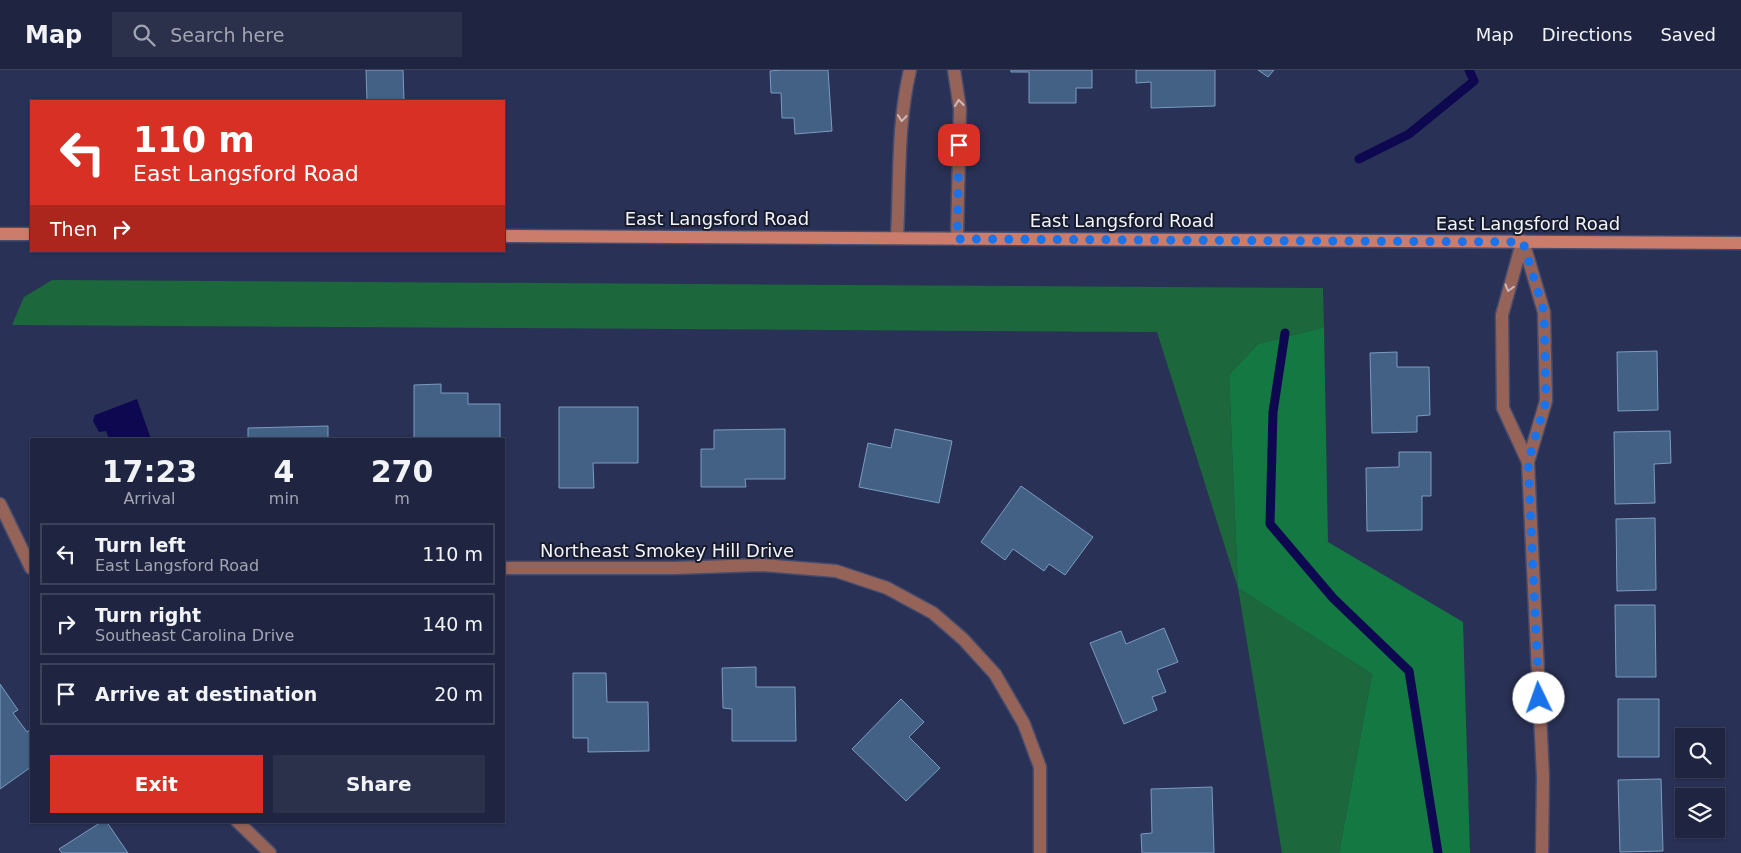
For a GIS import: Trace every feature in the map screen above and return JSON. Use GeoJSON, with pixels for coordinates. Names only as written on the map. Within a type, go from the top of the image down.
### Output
{"type":"FeatureCollection","features":[{"type":"Feature","properties":{"kind":"street"},"geometry":{"type":"LineString","coordinates":[[897,238],[899,151],[904,93],[910,70]]}},
{"type":"Feature","properties":{"kind":"street"},"geometry":{"type":"LineString","coordinates":[[954,70],[960,109],[957,239]]}},
{"type":"Feature","properties":{"kind":"street"},"geometry":{"type":"LineString","coordinates":[[0,234],[30,234]]}},
{"type":"Feature","properties":{"kind":"street","name":"East Langsford Road"},"geometry":{"type":"LineString","coordinates":[[505,236],[1741,243]]}},
{"type":"Feature","properties":{"kind":"street"},"geometry":{"type":"LineString","coordinates":[[1523,242],[1502,315],[1503,408],[1528,462]]}},
{"type":"Feature","properties":{"kind":"street"},"geometry":{"type":"LineString","coordinates":[[1523,242],[1544,312],[1546,401],[1528,462],[1543,777],[1542,853]]}},
{"type":"Feature","properties":{"kind":"street"},"geometry":{"type":"LineString","coordinates":[[0,504],[30,566]]}},
{"type":"Feature","properties":{"kind":"street","name":"Northeast Smokey Hill Drive"},"geometry":{"type":"LineString","coordinates":[[505,568],[674,568],[761,565],[836,571],[887,588],[926,608],[963,639],[995,674],[1024,724],[1040,767],[1040,853]]}},
{"type":"Feature","properties":{"kind":"street"},"geometry":{"type":"LineString","coordinates":[[239,823],[270,853]]}},
{"type":"Feature","properties":{"kind":"green space"},"geometry":{"type":"Polygon","coordinates":[[[52,280],[1323,288],[1324,327],[1258,344],[1229,375],[1238,588],[1157,332],[12,325],[24,297],[52,280]]]}},
{"type":"Feature","properties":{"kind":"green space"},"geometry":{"type":"Polygon","coordinates":[[[1324,327],[1328,542],[1463,622],[1470,853],[1339,853],[1372,674],[1238,588],[1229,375],[1258,344],[1324,327]]]}},
{"type":"Feature","properties":{"kind":"green space"},"geometry":{"type":"Polygon","coordinates":[[[1238,588],[1372,674],[1339,853],[1282,853],[1238,588]]]}},
{"type":"Feature","properties":{"kind":"shaded area"},"geometry":{"type":"Polygon","coordinates":[[[137,399],[151,438],[109,438],[106,431],[99,432],[93,421],[95,415],[137,399]]]}},
{"type":"Feature","properties":{"kind":"building"},"geometry":{"type":"Polygon","coordinates":[[[366,70],[403,70],[404,100],[367,100],[366,70]]]}},
{"type":"Feature","properties":{"kind":"building"},"geometry":{"type":"Polygon","coordinates":[[[828,70],[832,131],[795,134],[794,118],[782,118],[781,93],[771,93],[770,71],[828,70]]]}},
{"type":"Feature","properties":{"kind":"building"},"geometry":{"type":"Polygon","coordinates":[[[1011,70],[1092,70],[1092,88],[1076,88],[1076,103],[1029,103],[1029,72],[1011,72],[1011,70]]]}},
{"type":"Feature","properties":{"kind":"building"},"geometry":{"type":"Polygon","coordinates":[[[1136,70],[1215,70],[1215,106],[1151,108],[1151,82],[1136,83],[1136,70]]]}},
{"type":"Feature","properties":{"kind":"building"},"geometry":{"type":"Polygon","coordinates":[[[1258,70],[1274,70],[1268,77],[1258,70]]]}},
{"type":"Feature","properties":{"kind":"building"},"geometry":{"type":"Polygon","coordinates":[[[1657,351],[1658,410],[1618,411],[1617,352],[1657,351]]]}},
{"type":"Feature","properties":{"kind":"building"},"geometry":{"type":"Polygon","coordinates":[[[1397,352],[1397,367],[1429,367],[1430,415],[1417,416],[1417,432],[1372,433],[1370,353],[1397,352]]]}},
{"type":"Feature","properties":{"kind":"building"},"geometry":{"type":"Polygon","coordinates":[[[441,384],[441,393],[468,393],[468,404],[500,404],[500,438],[414,438],[414,385],[441,384]]]}},
{"type":"Feature","properties":{"kind":"building"},"geometry":{"type":"Polygon","coordinates":[[[559,407],[638,407],[638,463],[593,463],[594,488],[559,488],[559,407]]]}},
{"type":"Feature","properties":{"kind":"building"},"geometry":{"type":"Polygon","coordinates":[[[328,426],[328,438],[248,438],[248,428],[328,426]]]}},
{"type":"Feature","properties":{"kind":"building"},"geometry":{"type":"Polygon","coordinates":[[[785,429],[785,479],[745,479],[746,487],[701,487],[701,449],[714,449],[714,430],[785,429]]]}},
{"type":"Feature","properties":{"kind":"building"},"geometry":{"type":"Polygon","coordinates":[[[895,429],[952,441],[939,503],[859,487],[868,443],[891,448],[895,429]]]}},
{"type":"Feature","properties":{"kind":"building"},"geometry":{"type":"Polygon","coordinates":[[[1670,431],[1671,463],[1654,464],[1655,503],[1615,504],[1614,432],[1670,431]]]}},
{"type":"Feature","properties":{"kind":"building"},"geometry":{"type":"Polygon","coordinates":[[[1399,452],[1431,452],[1431,496],[1422,496],[1422,530],[1367,531],[1366,468],[1399,467],[1399,452]]]}},
{"type":"Feature","properties":{"kind":"building"},"geometry":{"type":"Polygon","coordinates":[[[1021,486],[1093,537],[1065,575],[1049,564],[1044,571],[1013,549],[1005,560],[981,542],[1021,486]]]}},
{"type":"Feature","properties":{"kind":"building"},"geometry":{"type":"Polygon","coordinates":[[[1655,518],[1656,590],[1617,591],[1616,519],[1655,518]]]}},
{"type":"Feature","properties":{"kind":"building"},"geometry":{"type":"Polygon","coordinates":[[[1615,605],[1655,605],[1656,677],[1616,677],[1615,605]]]}},
{"type":"Feature","properties":{"kind":"building"},"geometry":{"type":"Polygon","coordinates":[[[1164,628],[1178,662],[1157,670],[1166,692],[1152,697],[1157,710],[1124,724],[1090,643],[1121,631],[1126,644],[1164,628]]]}},
{"type":"Feature","properties":{"kind":"building"},"geometry":{"type":"Polygon","coordinates":[[[756,667],[756,687],[795,687],[796,741],[732,741],[732,709],[723,708],[722,668],[756,667]]]}},
{"type":"Feature","properties":{"kind":"building"},"geometry":{"type":"Polygon","coordinates":[[[573,673],[606,673],[607,702],[648,702],[649,751],[588,752],[588,738],[573,738],[573,673]]]}},
{"type":"Feature","properties":{"kind":"building"},"geometry":{"type":"Polygon","coordinates":[[[0,684],[18,710],[13,713],[27,732],[30,730],[30,768],[0,789],[0,684]]]}},
{"type":"Feature","properties":{"kind":"building"},"geometry":{"type":"Polygon","coordinates":[[[901,699],[924,722],[909,737],[940,768],[906,801],[852,749],[901,699]]]}},
{"type":"Feature","properties":{"kind":"building"},"geometry":{"type":"Polygon","coordinates":[[[1618,699],[1659,699],[1659,757],[1618,757],[1618,699]]]}},
{"type":"Feature","properties":{"kind":"building"},"geometry":{"type":"Polygon","coordinates":[[[1661,779],[1663,851],[1620,852],[1618,780],[1661,779]]]}},
{"type":"Feature","properties":{"kind":"building"},"geometry":{"type":"Polygon","coordinates":[[[1212,787],[1214,853],[1142,853],[1141,834],[1152,833],[1151,789],[1212,787]]]}},
{"type":"Feature","properties":{"kind":"building"},"geometry":{"type":"Polygon","coordinates":[[[100,823],[107,823],[128,853],[62,853],[59,849],[100,823]]]}},
{"type":"Feature","properties":{"kind":"waterway"},"geometry":{"type":"LineString","coordinates":[[1359,159],[1409,134],[1474,81],[1469,70]]}},
{"type":"Feature","properties":{"kind":"waterway"},"geometry":{"type":"LineString","coordinates":[[1285,333],[1273,412],[1270,524],[1333,598],[1409,671],[1438,853]]}},
{"type":"Feature","properties":{"kind":"route"},"geometry":{"type":"LineString","coordinates":[[959,145],[957,239],[1250,239],[1523,242],[1544,312],[1546,401],[1528,462],[1539,698]]}}]}
